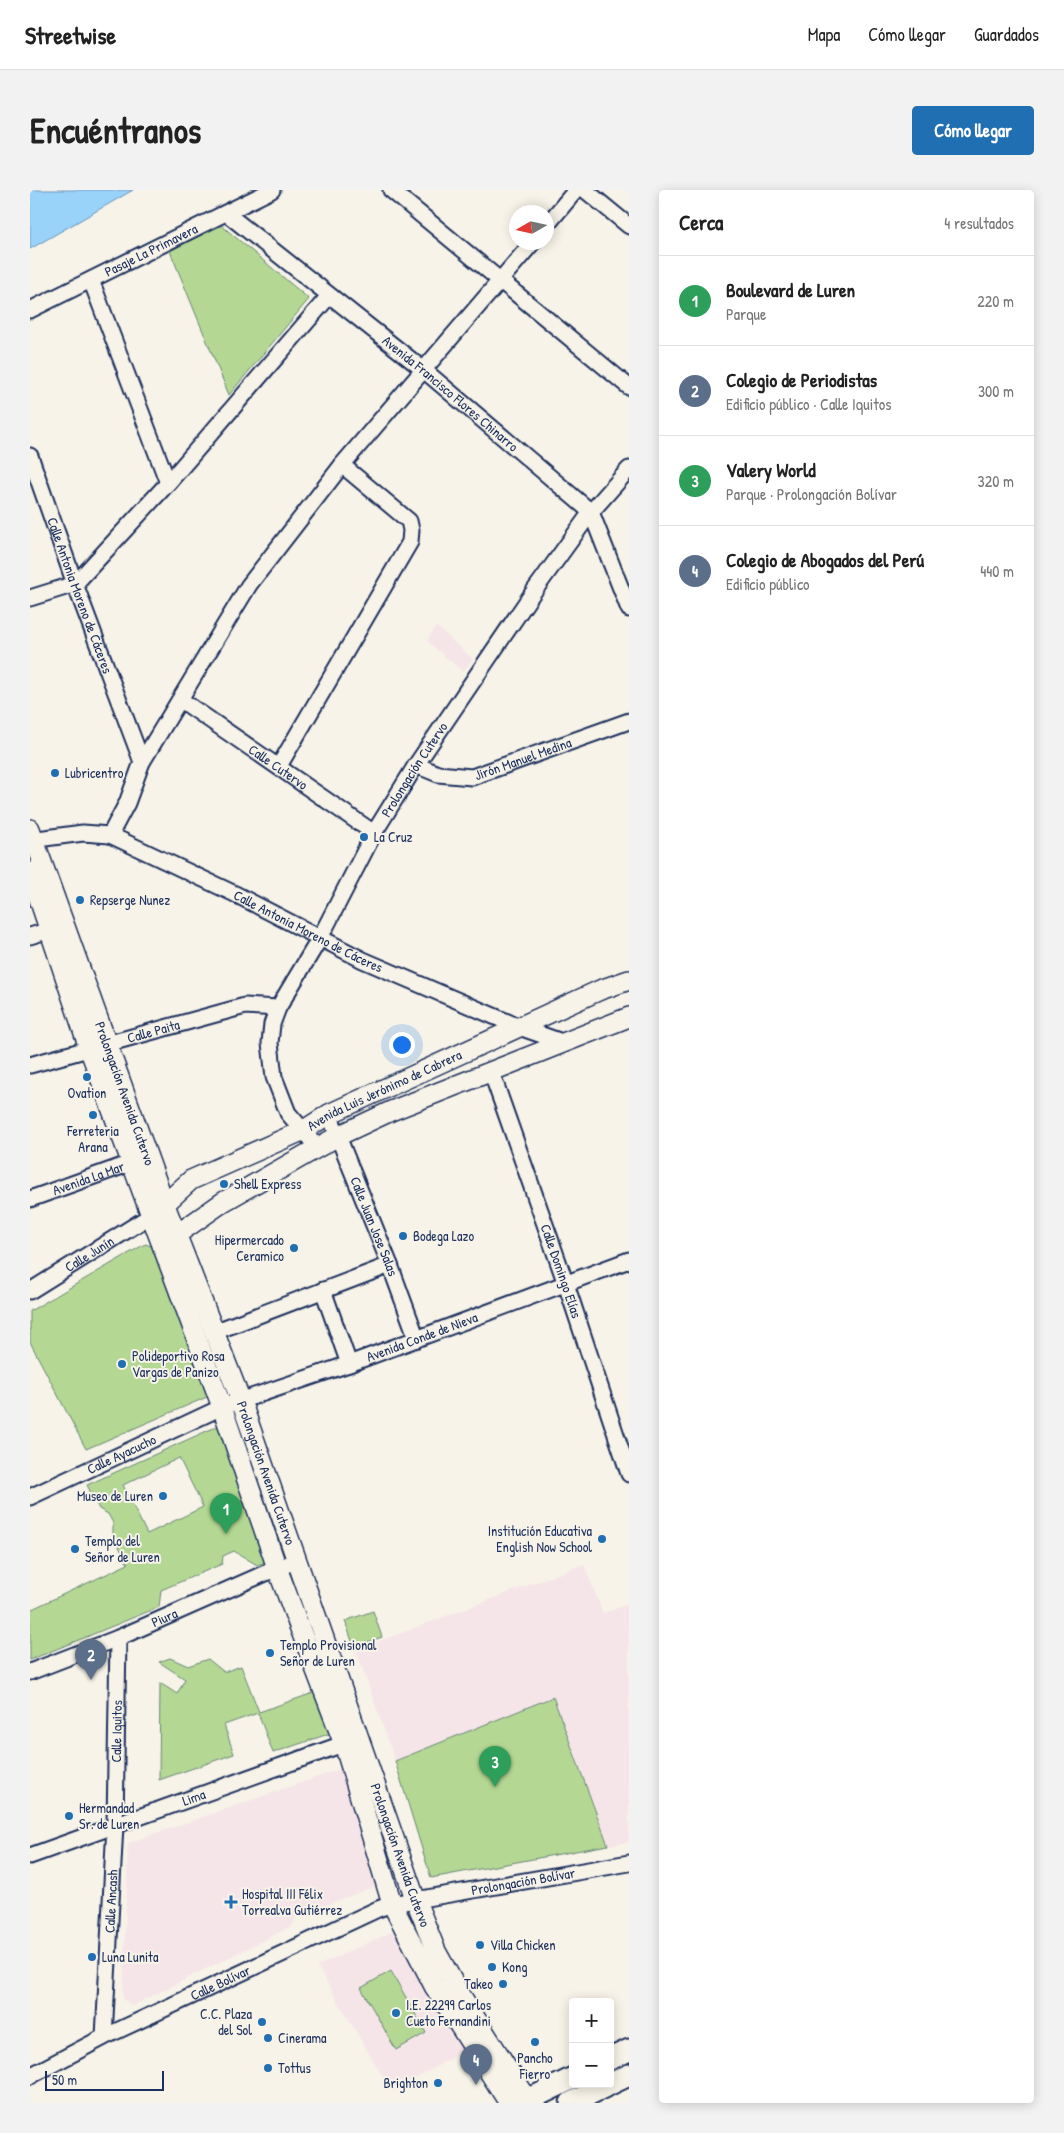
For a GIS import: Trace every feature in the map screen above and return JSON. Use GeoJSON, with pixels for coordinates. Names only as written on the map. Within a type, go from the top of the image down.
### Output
{"type":"FeatureCollection","features":[{"type":"Feature","properties":{"kind":"main road"},"geometry":{"type":"LineString","coordinates":[[614,2057],[629,2050]]}},
{"type":"Feature","properties":{"kind":"main road"},"geometry":{"type":"LineString","coordinates":[[614,2082],[629,2075]]}},
{"type":"Feature","properties":{"kind":"main road"},"geometry":{"type":"LineString","coordinates":[[522,2102],[569,2080]]}},
{"type":"Feature","properties":{"kind":"main road"},"geometry":{"type":"LineString","coordinates":[[571,2103],[602,2088]]}},
{"type":"Feature","properties":{"kind":"street","name":"Pasaje La Primavera"},"geometry":{"type":"LineString","coordinates":[[30,310],[272,190]]}},
{"type":"Feature","properties":{"kind":"street"},"geometry":{"type":"LineString","coordinates":[[391,190],[629,387]]}},
{"type":"Feature","properties":{"kind":"street"},"geometry":{"type":"LineString","coordinates":[[554,216],[576,190]]}},
{"type":"Feature","properties":{"kind":"street"},"geometry":{"type":"LineString","coordinates":[[586,190],[629,226]]}},
{"type":"Feature","properties":{"kind":"street","name":"Avenida Francisco Flores Chinarro"},"geometry":{"type":"LineString","coordinates":[[226,214],[425,371],[591,512],[629,608]]}},
{"type":"Feature","properties":{"kind":"street"},"geometry":{"type":"LineString","coordinates":[[110,835],[127,802],[142,762],[249,585],[342,465],[425,371],[526,250]]}},
{"type":"Feature","properties":{"kind":"street"},"geometry":{"type":"LineString","coordinates":[[91,280],[168,483]]}},
{"type":"Feature","properties":{"kind":"street"},"geometry":{"type":"LineString","coordinates":[[30,598],[74,584],[168,483],[329,296]]}},
{"type":"Feature","properties":{"kind":"street","name":"Calle Antonia Moreno de Cáceres"},"geometry":{"type":"LineString","coordinates":[[30,456],[74,584],[142,762]]}},
{"type":"Feature","properties":{"kind":"street"},"geometry":{"type":"LineString","coordinates":[[279,766],[410,542],[411,530],[409,521],[342,465]]}},
{"type":"Feature","properties":{"kind":"street","name":"Prolongación Cutervo"},"geometry":{"type":"LineString","coordinates":[[318,1148],[288,1113],[274,1076],[270,1043],[272,1024],[278,1008],[320,938],[374,833],[416,765],[534,591],[591,512],[629,469]]}},
{"type":"Feature","properties":{"kind":"street","name":"Calle Cutervo"},"geometry":{"type":"LineString","coordinates":[[181,700],[374,833]]}},
{"type":"Feature","properties":{"kind":"street","name":"Jirón Manuel Medina"},"geometry":{"type":"LineString","coordinates":[[416,765],[438,774],[454,777],[472,777],[629,721]]}},
{"type":"Feature","properties":{"kind":"street","name":"Calle Antonia Moreno de Cáceres"},"geometry":{"type":"LineString","coordinates":[[32,843],[54,837],[83,833],[110,835],[372,964],[519,1027],[562,1042]]}},
{"type":"Feature","properties":{"kind":"street","name":"Prolongación Avenida Cutervo"},"geometry":{"type":"LineString","coordinates":[[32,843],[58,928],[89,1048],[140,1160]]}},
{"type":"Feature","properties":{"kind":"street","name":"Prolongación Avenida Cutervo"},"geometry":{"type":"LineString","coordinates":[[30,872],[58,928],[107,1044],[140,1160],[218,1409],[277,1568],[351,1741],[436,1952],[522,2102]]}},
{"type":"Feature","properties":{"kind":"street"},"geometry":{"type":"LineString","coordinates":[[30,936],[58,928]]}},
{"type":"Feature","properties":{"kind":"street","name":"Avenida Luis Jerónimo de Cabrera"},"geometry":{"type":"LineString","coordinates":[[157,1211],[191,1180],[304,1130],[329,1114],[519,1027],[629,980]]}},
{"type":"Feature","properties":{"kind":"street","name":"Calle Paita"},"geometry":{"type":"LineString","coordinates":[[30,1065],[245,1006],[278,1008]]}},
{"type":"Feature","properties":{"kind":"street","name":"Avenida Luis Jerónimo de Cabrera"},"geometry":{"type":"LineString","coordinates":[[176,1235],[223,1202],[338,1136],[491,1071],[629,1017]]}},
{"type":"Feature","properties":{"kind":"street","name":"Calle Domingo Elías"},"geometry":{"type":"LineString","coordinates":[[491,1071],[566,1284],[629,1474]]}},
{"type":"Feature","properties":{"kind":"street","name":"Calle Juan Jose Salas"},"geometry":{"type":"LineString","coordinates":[[329,1114],[390,1265],[417,1339]]}},
{"type":"Feature","properties":{"kind":"street"},"geometry":{"type":"LineString","coordinates":[[140,1160],[161,1172],[181,1180],[191,1180]]}},
{"type":"Feature","properties":{"kind":"street","name":"Avenida La Mar"},"geometry":{"type":"LineString","coordinates":[[30,1198],[140,1160]]}},
{"type":"Feature","properties":{"kind":"street","name":"Prolongación Avenida Cutervo"},"geometry":{"type":"LineString","coordinates":[[157,1211],[176,1235],[241,1401],[297,1561],[351,1741],[392,1904],[434,1986],[522,2102]]}},
{"type":"Feature","properties":{"kind":"street","name":"Calle Junín"},"geometry":{"type":"LineString","coordinates":[[30,1291],[157,1211]]}},
{"type":"Feature","properties":{"kind":"street","name":"Avenida Conde de Nieva"},"geometry":{"type":"LineString","coordinates":[[218,1409],[349,1364],[629,1260]]}},
{"type":"Feature","properties":{"kind":"street"},"geometry":{"type":"LineString","coordinates":[[214,1332],[390,1265]]}},
{"type":"Feature","properties":{"kind":"street"},"geometry":{"type":"LineString","coordinates":[[323,1290],[349,1364]]}},
{"type":"Feature","properties":{"kind":"street","name":"Calle Ayacucho"},"geometry":{"type":"LineString","coordinates":[[30,1496],[218,1409]]}},
{"type":"Feature","properties":{"kind":"street","name":"Piura"},"geometry":{"type":"LineString","coordinates":[[30,1672],[118,1638],[297,1561]]}},
{"type":"Feature","properties":{"kind":"street","name":"Calle Iquitos"},"geometry":{"type":"LineString","coordinates":[[115,1826],[118,1638]]}},
{"type":"Feature","properties":{"kind":"street","name":"Lima"},"geometry":{"type":"LineString","coordinates":[[30,1856],[351,1741]]}},
{"type":"Feature","properties":{"kind":"street","name":"Calle Ancash"},"geometry":{"type":"LineString","coordinates":[[104,2037],[115,1826]]}},
{"type":"Feature","properties":{"kind":"street","name":"Prolongación Bolívar"},"geometry":{"type":"LineString","coordinates":[[416,1901],[629,1863]]}},
{"type":"Feature","properties":{"kind":"street","name":"Calle Bolívar"},"geometry":{"type":"LineString","coordinates":[[30,2076],[104,2037],[281,1953],[392,1904],[416,1901]]}},
{"type":"Feature","properties":{"kind":"shaded area"},"geometry":{"type":"Polygon","coordinates":[[[436,626],[473,659],[463,672],[427,641],[436,626]]]}},
{"type":"Feature","properties":{"kind":"shaded area"},"geometry":{"type":"Polygon","coordinates":[[[584,1564],[603,1613],[629,1604],[629,1842],[608,1845],[553,1697],[395,1761],[356,1650],[584,1564]]]}},
{"type":"Feature","properties":{"kind":"shaded area","name":"Hospital III Félix Torrealva Gutiérrez"},"geometry":{"type":"Polygon","coordinates":[[[343,1768],[383,1883],[296,1917],[292,1926],[132,2006],[123,1999],[128,1843],[343,1768]]]}},
{"type":"Feature","properties":{"kind":"shaded area","name":"I.E. 22299 Carlos Cueto Fernandini"},"geometry":{"type":"Polygon","coordinates":[[[398,1929],[469,2048],[392,2092],[317,1966],[398,1929]]]}},
{"type":"Feature","properties":{"kind":"green space"},"geometry":{"type":"Polygon","coordinates":[[[221,225],[309,299],[229,395],[170,251],[221,225]]]}},
{"type":"Feature","properties":{"kind":"green space","name":"Polideportivo Rosa Vargas de Panizo"},"geometry":{"type":"Polygon","coordinates":[[[145,1244],[161,1249],[212,1385],[207,1397],[86,1449],[30,1342],[30,1311],[145,1244]]]}},
{"type":"Feature","properties":{"kind":"green space"},"geometry":{"type":"Polygon","coordinates":[[[220,1425],[266,1562],[257,1565],[234,1551],[223,1556],[222,1564],[161,1590],[159,1607],[30,1660],[30,1610],[128,1564],[113,1535],[113,1523],[108,1514],[99,1509],[87,1485],[220,1425]],[[179,1458],[123,1485],[147,1534],[203,1507],[179,1458]]]}},
{"type":"Feature","properties":{"kind":"green space"},"geometry":{"type":"Polygon","coordinates":[[[373,1611],[382,1637],[354,1647],[345,1621],[373,1611]]]}},
{"type":"Feature","properties":{"kind":"green space"},"geometry":{"type":"Polygon","coordinates":[[[170,1658],[188,1666],[208,1659],[224,1672],[241,1666],[259,1712],[319,1691],[334,1732],[273,1753],[258,1713],[224,1725],[234,1754],[159,1780],[160,1683],[177,1694],[185,1679],[159,1662],[170,1658]]]}},
{"type":"Feature","properties":{"kind":"green space"},"geometry":{"type":"Polygon","coordinates":[[[553,1697],[608,1845],[431,1878],[395,1761],[553,1697]]]}},
{"type":"Feature","properties":{"kind":"green space"},"geometry":{"type":"Polygon","coordinates":[[[391,1971],[426,2033],[396,2050],[361,1988],[391,1971]]]}},
{"type":"Feature","properties":{"kind":"water"},"geometry":{"type":"Polygon","coordinates":[[[30,190],[133,190],[30,249],[30,190]]]}},
{"type":"Feature","properties":{"kind":"place","name":"Lubricentro"},"geometry":{"type":"Point","coordinates":[55,773]}},
{"type":"Feature","properties":{"kind":"place","name":"La Cruz"},"geometry":{"type":"Point","coordinates":[364,837]}},
{"type":"Feature","properties":{"kind":"place","name":"Repserge Nunez"},"geometry":{"type":"Point","coordinates":[80,900]}},
{"type":"Feature","properties":{"kind":"place","name":"Ovation"},"geometry":{"type":"Point","coordinates":[87,1077]}},
{"type":"Feature","properties":{"kind":"place","name":"Ferreteria Arana"},"geometry":{"type":"Point","coordinates":[93,1115]}},
{"type":"Feature","properties":{"kind":"place","name":"Shell Express"},"geometry":{"type":"Point","coordinates":[224,1184]}},
{"type":"Feature","properties":{"kind":"place","name":"Bodega Lazo"},"geometry":{"type":"Point","coordinates":[403,1236]}},
{"type":"Feature","properties":{"kind":"place","name":"Hipermercado Ceramico"},"geometry":{"type":"Point","coordinates":[294,1248]}},
{"type":"Feature","properties":{"kind":"place","name":"Polideportivo Rosa Vargas de Panizo"},"geometry":{"type":"Point","coordinates":[122,1364]}},
{"type":"Feature","properties":{"kind":"place","name":"Museo de Luren"},"geometry":{"type":"Point","coordinates":[163,1496]}},
{"type":"Feature","properties":{"kind":"place","name":"Boulevard de Luren"},"geometry":{"type":"Point","coordinates":[226,1534]}},
{"type":"Feature","properties":{"kind":"place","name":"Institución Educativa English Now School"},"geometry":{"type":"Point","coordinates":[602,1539]}},
{"type":"Feature","properties":{"kind":"place","name":"Templo del Señor de Luren"},"geometry":{"type":"Point","coordinates":[75,1549]}},
{"type":"Feature","properties":{"kind":"place","name":"Templo Provisional Señor de Luren"},"geometry":{"type":"Point","coordinates":[270,1653]}},
{"type":"Feature","properties":{"kind":"place","name":"Colegio de Periodistas"},"geometry":{"type":"Point","coordinates":[91,1680]}},
{"type":"Feature","properties":{"kind":"place","name":"Valery World"},"geometry":{"type":"Point","coordinates":[495,1787]}},
{"type":"Feature","properties":{"kind":"place","name":"Hermandad Sr. de Luren"},"geometry":{"type":"Point","coordinates":[69,1816]}},
{"type":"Feature","properties":{"kind":"place","name":"Hospital III Félix Torrealva Gutiérrez"},"geometry":{"type":"Point","coordinates":[231,1902]}},
{"type":"Feature","properties":{"kind":"place","name":"Villa Chicken"},"geometry":{"type":"Point","coordinates":[480,1945]}},
{"type":"Feature","properties":{"kind":"place","name":"Luna Lunita"},"geometry":{"type":"Point","coordinates":[92,1957]}},
{"type":"Feature","properties":{"kind":"place","name":"Kong"},"geometry":{"type":"Point","coordinates":[492,1967]}},
{"type":"Feature","properties":{"kind":"place","name":"Takeo"},"geometry":{"type":"Point","coordinates":[503,1984]}},
{"type":"Feature","properties":{"kind":"place","name":"I.E. 22299 Carlos Cueto Fernandini"},"geometry":{"type":"Point","coordinates":[396,2013]}},
{"type":"Feature","properties":{"kind":"place","name":"C.C. Plaza del Sol"},"geometry":{"type":"Point","coordinates":[262,2022]}},
{"type":"Feature","properties":{"kind":"place","name":"Cinerama"},"geometry":{"type":"Point","coordinates":[268,2038]}},
{"type":"Feature","properties":{"kind":"place","name":"Pancho Fierro"},"geometry":{"type":"Point","coordinates":[535,2042]}},
{"type":"Feature","properties":{"kind":"place","name":"Tottus"},"geometry":{"type":"Point","coordinates":[268,2068]}},
{"type":"Feature","properties":{"kind":"place","name":"Brighton"},"geometry":{"type":"Point","coordinates":[438,2083]}},
{"type":"Feature","properties":{"kind":"place","name":"Colegio de Abogados del Perú"},"geometry":{"type":"Point","coordinates":[476,2085]}}]}
